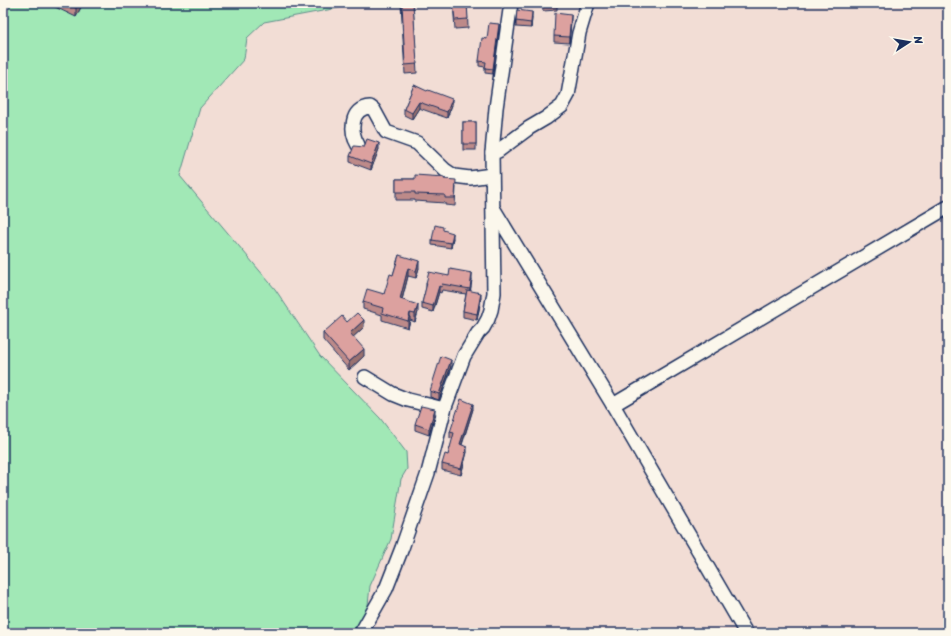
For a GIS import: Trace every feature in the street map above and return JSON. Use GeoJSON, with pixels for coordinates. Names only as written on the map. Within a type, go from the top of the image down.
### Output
{"type":"FeatureCollection","features":[{"type":"Feature","properties":{"kind":"street"},"geometry":{"type":"LineString","coordinates":[[361,633],[386,589],[402,548],[428,473],[444,408],[464,356],[478,333],[483,328],[491,310],[494,292],[492,153],[496,108],[511,3]]}},
{"type":"Feature","properties":{"kind":"street"},"geometry":{"type":"LineString","coordinates":[[492,153],[562,106],[568,95],[579,33],[588,3]]}},
{"type":"Feature","properties":{"kind":"street"},"geometry":{"type":"LineString","coordinates":[[358,145],[353,136],[352,130],[354,118],[363,109],[370,107],[374,110],[386,132],[417,143],[445,170],[454,176],[470,178],[492,175]]}},
{"type":"Feature","properties":{"kind":"street"},"geometry":{"type":"LineString","coordinates":[[612,405],[948,207]]}},
{"type":"Feature","properties":{"kind":"street"},"geometry":{"type":"LineString","coordinates":[[493,208],[612,405],[746,633]]}},
{"type":"Feature","properties":{"kind":"street"},"geometry":{"type":"LineString","coordinates":[[365,377],[378,386],[408,400],[444,408]]}},
{"type":"Feature","properties":{"kind":"green space"},"geometry":{"type":"Polygon","coordinates":[[[3,3],[356,3],[354,5],[264,22],[247,38],[244,59],[200,108],[180,176],[275,289],[320,356],[380,418],[406,452],[407,469],[401,479],[391,539],[370,586],[365,633],[3,633],[3,3]]]}},
{"type":"Feature","properties":{"kind":"building"},"geometry":{"type":"Polygon","coordinates":[[[65,3],[78,3],[76,8],[65,3]]]}},
{"type":"Feature","properties":{"kind":"building"},"geometry":{"type":"Polygon","coordinates":[[[402,3],[413,3],[417,64],[405,65],[402,3]]]}},
{"type":"Feature","properties":{"kind":"building"},"geometry":{"type":"Polygon","coordinates":[[[453,3],[467,3],[468,19],[455,20],[453,3]]]}},
{"type":"Feature","properties":{"kind":"building"},"geometry":{"type":"Polygon","coordinates":[[[543,3],[557,3],[557,4],[543,6],[543,3]]]}},
{"type":"Feature","properties":{"kind":"building"},"geometry":{"type":"Polygon","coordinates":[[[517,10],[532,12],[531,23],[516,21],[517,10]]]}},
{"type":"Feature","properties":{"kind":"building"},"geometry":{"type":"Polygon","coordinates":[[[555,13],[571,15],[569,37],[554,36],[555,13]]]}},
{"type":"Feature","properties":{"kind":"building"},"geometry":{"type":"Polygon","coordinates":[[[489,23],[499,24],[493,69],[485,68],[486,62],[479,61],[482,38],[487,39],[489,23]]]}},
{"type":"Feature","properties":{"kind":"building"},"geometry":{"type":"Polygon","coordinates":[[[414,85],[452,99],[447,112],[419,102],[412,113],[404,109],[414,85]]]}},
{"type":"Feature","properties":{"kind":"building"},"geometry":{"type":"Polygon","coordinates":[[[463,122],[476,122],[476,144],[463,144],[463,122]]]}},
{"type":"Feature","properties":{"kind":"building"},"geometry":{"type":"Polygon","coordinates":[[[367,139],[379,143],[371,164],[350,156],[354,146],[364,147],[367,139]]]}},
{"type":"Feature","properties":{"kind":"building"},"geometry":{"type":"Polygon","coordinates":[[[415,175],[444,177],[444,179],[456,180],[455,198],[445,198],[445,195],[396,192],[396,179],[415,179],[415,175]]]}},
{"type":"Feature","properties":{"kind":"building"},"geometry":{"type":"Polygon","coordinates":[[[435,225],[443,227],[443,230],[453,233],[451,243],[432,240],[435,225]]]}},
{"type":"Feature","properties":{"kind":"building"},"geometry":{"type":"Polygon","coordinates":[[[399,255],[419,261],[416,271],[408,268],[400,299],[418,305],[415,314],[410,313],[408,321],[382,313],[383,308],[363,302],[367,289],[384,294],[390,274],[393,275],[399,255]]]}},
{"type":"Feature","properties":{"kind":"building"},"geometry":{"type":"Polygon","coordinates":[[[450,269],[472,273],[470,289],[442,284],[441,287],[439,286],[433,306],[422,303],[429,272],[449,276],[450,269]]]}},
{"type":"Feature","properties":{"kind":"building"},"geometry":{"type":"Polygon","coordinates":[[[467,290],[481,293],[477,314],[463,311],[467,290]]]}},
{"type":"Feature","properties":{"kind":"building"},"geometry":{"type":"Polygon","coordinates":[[[357,313],[364,320],[350,333],[364,349],[349,362],[323,333],[342,316],[347,322],[357,313]]]}},
{"type":"Feature","properties":{"kind":"building"},"geometry":{"type":"Polygon","coordinates":[[[441,356],[451,360],[439,394],[430,391],[441,356]]]}},
{"type":"Feature","properties":{"kind":"building"},"geometry":{"type":"Polygon","coordinates":[[[461,399],[473,404],[460,444],[467,447],[461,469],[442,464],[445,454],[448,455],[454,433],[450,432],[461,399]]]}},
{"type":"Feature","properties":{"kind":"building"},"geometry":{"type":"Polygon","coordinates":[[[421,406],[435,409],[429,429],[415,424],[421,406]]]}}]}
